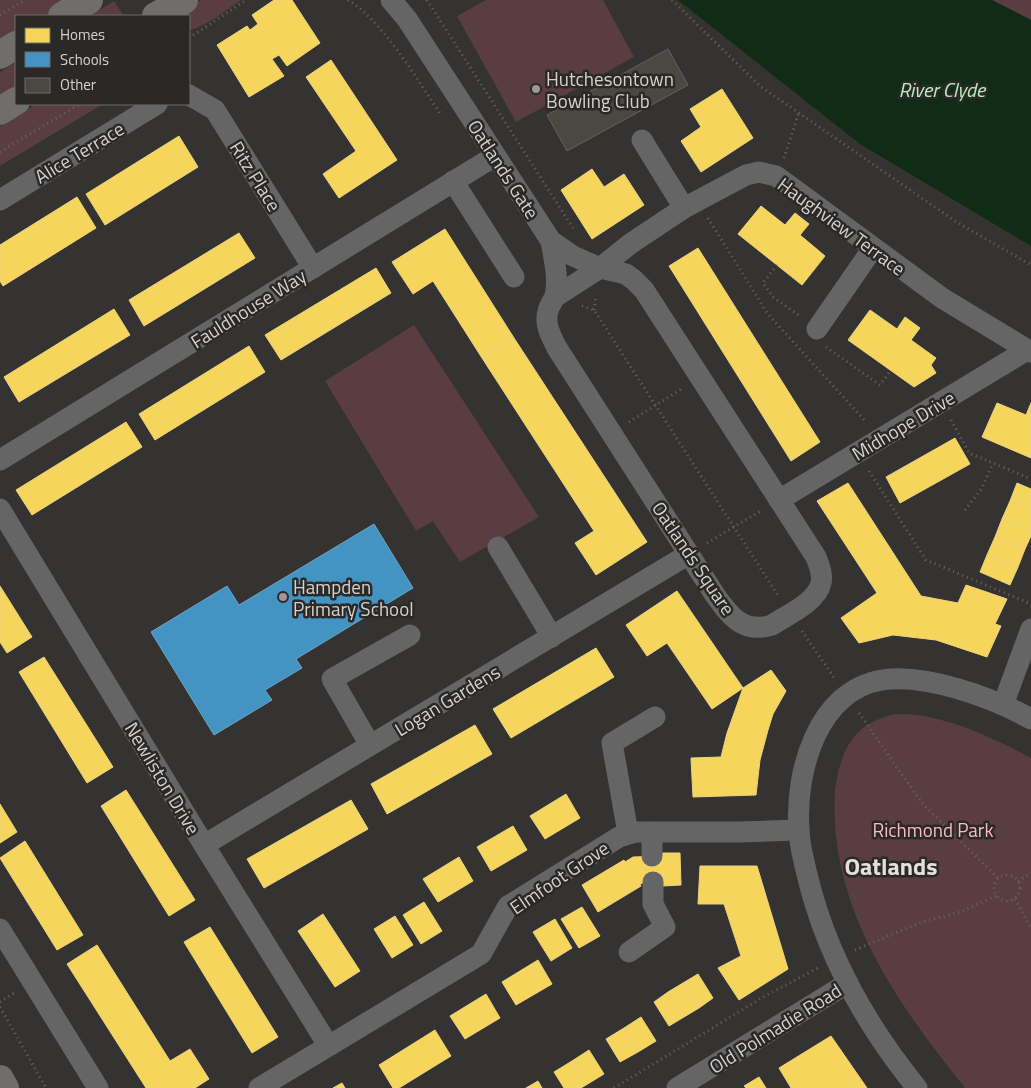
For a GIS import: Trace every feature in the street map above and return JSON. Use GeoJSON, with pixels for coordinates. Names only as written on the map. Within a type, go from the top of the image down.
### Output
{"type":"FeatureCollection","features":[{"type":"Feature","properties":{"kind":"main road"},"geometry":{"type":"LineString","coordinates":[[64,15],[88,0]]}},
{"type":"Feature","properties":{"kind":"main road"},"geometry":{"type":"LineString","coordinates":[[158,15],[184,0]]}},
{"type":"Feature","properties":{"kind":"main road"},"geometry":{"type":"LineString","coordinates":[[0,55],[15,46]]}},
{"type":"Feature","properties":{"kind":"main road"},"geometry":{"type":"LineString","coordinates":[[0,111],[15,102]]}},
{"type":"Feature","properties":{"kind":"main road"},"geometry":{"type":"LineString","coordinates":[[0,1080],[5,1088]]}},
{"type":"Feature","properties":{"kind":"street","name":"Oatlands Gate"},"geometry":{"type":"LineString","coordinates":[[391,0],[407,19],[551,241]]}},
{"type":"Feature","properties":{"kind":"street","name":"Ritz Place"},"geometry":{"type":"LineString","coordinates":[[190,96],[215,110],[313,268]]}},
{"type":"Feature","properties":{"kind":"street","name":"Alice Terrace"},"geometry":{"type":"LineString","coordinates":[[0,200],[155,105]]}},
{"type":"Feature","properties":{"kind":"street"},"geometry":{"type":"LineString","coordinates":[[642,140],[691,204]]}},
{"type":"Feature","properties":{"kind":"street","name":"Fauldhouse Way"},"geometry":{"type":"LineString","coordinates":[[0,460],[495,156]]}},
{"type":"Feature","properties":{"kind":"street","name":"Haughview Terrace"},"geometry":{"type":"LineString","coordinates":[[592,265],[630,244],[691,204],[746,175],[759,172],[778,178],[942,298],[1029,351]]}},
{"type":"Feature","properties":{"kind":"street"},"geometry":{"type":"LineString","coordinates":[[453,181],[514,277]]}},
{"type":"Feature","properties":{"kind":"street","name":"Oatlands Square"},"geometry":{"type":"LineString","coordinates":[[551,241],[573,256],[592,265],[626,274],[644,290],[816,557],[821,569],[822,582],[818,592],[811,600],[772,625],[764,627],[752,627],[740,623],[725,608],[557,348],[548,331],[546,320],[548,309],[555,297],[556,271],[551,241]]}},
{"type":"Feature","properties":{"kind":"street"},"geometry":{"type":"LineString","coordinates":[[817,328],[873,248]]}},
{"type":"Feature","properties":{"kind":"street"},"geometry":{"type":"LineString","coordinates":[[555,297],[592,265]]}},
{"type":"Feature","properties":{"kind":"street","name":"Midhope Drive"},"geometry":{"type":"LineString","coordinates":[[779,500],[1029,351]]}},
{"type":"Feature","properties":{"kind":"street","name":"Newliston Drive"},"geometry":{"type":"LineString","coordinates":[[0,509],[328,1046]]}},
{"type":"Feature","properties":{"kind":"street"},"geometry":{"type":"LineString","coordinates":[[498,548],[552,637]]}},
{"type":"Feature","properties":{"kind":"street","name":"Logan Gardens"},"geometry":{"type":"LineString","coordinates":[[204,845],[689,554]]}},
{"type":"Feature","properties":{"kind":"street"},"geometry":{"type":"LineString","coordinates":[[1002,705],[1031,629]]}},
{"type":"Feature","properties":{"kind":"street"},"geometry":{"type":"LineString","coordinates":[[370,745],[332,679],[410,635]]}},
{"type":"Feature","properties":{"kind":"street"},"geometry":{"type":"LineString","coordinates":[[917,1088],[888,1050],[848,983],[817,911],[798,830],[802,778],[814,739],[825,718],[846,696],[882,680],[911,680],[970,692],[1031,718]]}},
{"type":"Feature","properties":{"kind":"street"},"geometry":{"type":"LineString","coordinates":[[628,833],[612,743],[655,717]]}},
{"type":"Feature","properties":{"kind":"street","name":"Elmfoot Grove"},"geometry":{"type":"LineString","coordinates":[[265,1086],[481,954],[508,906],[628,833],[798,830]]}},
{"type":"Feature","properties":{"kind":"street"},"geometry":{"type":"LineString","coordinates":[[652,832],[652,856]]}},
{"type":"Feature","properties":{"kind":"street"},"geometry":{"type":"LineString","coordinates":[[629,952],[665,927],[653,904],[653,882]]}},
{"type":"Feature","properties":{"kind":"street"},"geometry":{"type":"LineString","coordinates":[[0,930],[98,1088]]}},
{"type":"Feature","properties":{"kind":"street","name":"Old Polmadie Road"},"geometry":{"type":"LineString","coordinates":[[677,1088],[848,983]]}},
{"type":"Feature","properties":{"kind":"path"},"geometry":{"type":"LineString","coordinates":[[0,15],[25,0]]}},
{"type":"Feature","properties":{"kind":"path"},"geometry":{"type":"LineString","coordinates":[[190,37],[246,0]]}},
{"type":"Feature","properties":{"kind":"path"},"geometry":{"type":"LineString","coordinates":[[348,0],[376,25],[396,49],[443,118]]}},
{"type":"Feature","properties":{"kind":"path"},"geometry":{"type":"LineString","coordinates":[[427,0],[580,238],[592,265]]}},
{"type":"Feature","properties":{"kind":"path"},"geometry":{"type":"LineString","coordinates":[[672,0],[760,86],[955,221],[1031,265]]}},
{"type":"Feature","properties":{"kind":"path"},"geometry":{"type":"LineString","coordinates":[[0,152],[78,105]]}},
{"type":"Feature","properties":{"kind":"path"},"geometry":{"type":"LineString","coordinates":[[778,178],[799,112]]}},
{"type":"Feature","properties":{"kind":"path"},"geometry":{"type":"LineString","coordinates":[[691,204],[767,312],[881,438]]}},
{"type":"Feature","properties":{"kind":"path"},"geometry":{"type":"LineString","coordinates":[[594,310],[790,614],[922,803],[998,878]]}},
{"type":"Feature","properties":{"kind":"path"},"geometry":{"type":"LineString","coordinates":[[611,432],[701,377]]}},
{"type":"Feature","properties":{"kind":"path"},"geometry":{"type":"LineString","coordinates":[[950,420],[969,453],[1031,480]]}},
{"type":"Feature","properties":{"kind":"path"},"geometry":{"type":"LineString","coordinates":[[964,510],[982,488],[993,463]]}},
{"type":"Feature","properties":{"kind":"path"},"geometry":{"type":"LineString","coordinates":[[868,470],[926,560],[1031,604]]}},
{"type":"Feature","properties":{"kind":"path"},"geometry":{"type":"LineString","coordinates":[[689,554],[779,500]]}},
{"type":"Feature","properties":{"kind":"path"},"geometry":{"type":"LineString","coordinates":[[1018,881],[1031,873]]}},
{"type":"Feature","properties":{"kind":"path"},"geometry":{"type":"LineString","coordinates":[[1009,875],[1018,881],[1020,892],[1015,898],[1008,901],[1001,900],[996,896],[994,889],[998,878],[1009,875]]}},
{"type":"Feature","properties":{"kind":"path"},"geometry":{"type":"LineString","coordinates":[[614,1088],[765,996],[836,958],[919,923],[960,912],[996,896]]}},
{"type":"Feature","properties":{"kind":"path"},"geometry":{"type":"LineString","coordinates":[[1015,898],[1031,928]]}},
{"type":"Feature","properties":{"kind":"path"},"geometry":{"type":"LineString","coordinates":[[0,1008],[46,1088]]}},
{"type":"Feature","properties":{"kind":"green space"},"geometry":{"type":"Polygon","coordinates":[[[0,0],[70,0],[46,15],[15,15],[15,35],[0,44],[0,0]]]}},
{"type":"Feature","properties":{"kind":"green space"},"geometry":{"type":"Polygon","coordinates":[[[201,0],[241,0],[208,22],[190,30],[190,15],[179,15],[182,11],[201,0]]]}},
{"type":"Feature","properties":{"kind":"green space","name":"Hutchesontown Bowling Club"},"geometry":{"type":"Polygon","coordinates":[[[486,0],[603,0],[634,57],[516,122],[457,16],[486,0]]]}},
{"type":"Feature","properties":{"kind":"green space"},"geometry":{"type":"Polygon","coordinates":[[[992,0],[1031,0],[1031,20],[992,0]]]}},
{"type":"Feature","properties":{"kind":"green space"},"geometry":{"type":"Polygon","coordinates":[[[114,1],[123,15],[92,15],[114,1]]]}},
{"type":"Feature","properties":{"kind":"green space"},"geometry":{"type":"Polygon","coordinates":[[[15,63],[15,87],[0,96],[0,72],[15,63]]]}},
{"type":"Feature","properties":{"kind":"green space"},"geometry":{"type":"Polygon","coordinates":[[[34,105],[101,105],[0,166],[0,126],[34,105]]]}},
{"type":"Feature","properties":{"kind":"green space"},"geometry":{"type":"Polygon","coordinates":[[[414,325],[539,517],[460,562],[433,521],[416,531],[325,381],[414,325]]]}},
{"type":"Feature","properties":{"kind":"green space","name":"Richmond Park"},"geometry":{"type":"Polygon","coordinates":[[[895,714],[930,717],[965,727],[1031,758],[1031,1088],[965,1088],[898,997],[862,931],[849,896],[840,860],[835,822],[836,785],[841,761],[851,742],[864,727],[883,717],[895,714]]]}},
{"type":"Feature","properties":{"kind":"water","name":"River Clyde"},"geometry":{"type":"Polygon","coordinates":[[[678,0],[992,0],[1031,20],[1031,246],[860,144],[678,0]]]}},
{"type":"Feature","properties":{"kind":"building: Homes"},"geometry":{"type":"Polygon","coordinates":[[[274,0],[292,0],[320,43],[287,66],[279,55],[272,59],[284,76],[249,97],[217,45],[247,26],[250,30],[258,24],[252,15],[274,0]]]}},
{"type":"Feature","properties":{"kind":"building: Homes"},"geometry":{"type":"Polygon","coordinates":[[[331,60],[397,160],[339,198],[323,174],[356,151],[306,77],[331,60]]]}},
{"type":"Feature","properties":{"kind":"building: Homes"},"geometry":{"type":"Polygon","coordinates":[[[722,89],[753,138],[701,172],[681,141],[701,127],[690,109],[722,89]]]}},
{"type":"Feature","properties":{"kind":"building: Homes"},"geometry":{"type":"Polygon","coordinates":[[[179,136],[198,167],[105,225],[86,194],[179,136]]]}},
{"type":"Feature","properties":{"kind":"building: Homes"},"geometry":{"type":"Polygon","coordinates":[[[592,169],[604,187],[624,174],[644,205],[592,239],[561,190],[592,169]]]}},
{"type":"Feature","properties":{"kind":"building: Homes"},"geometry":{"type":"Polygon","coordinates":[[[77,197],[96,228],[3,286],[0,281],[0,245],[77,197]]]}},
{"type":"Feature","properties":{"kind":"building: Homes"},"geometry":{"type":"Polygon","coordinates":[[[761,206],[785,225],[795,213],[809,224],[800,235],[825,256],[802,285],[738,234],[761,206]]]}},
{"type":"Feature","properties":{"kind":"building: Homes"},"geometry":{"type":"Polygon","coordinates":[[[445,229],[514,338],[482,358],[433,281],[413,294],[392,262],[445,229]]]}},
{"type":"Feature","properties":{"kind":"building: Homes"},"geometry":{"type":"Polygon","coordinates":[[[239,233],[255,258],[144,326],[129,300],[239,233]]]}},
{"type":"Feature","properties":{"kind":"building: Homes"},"geometry":{"type":"Polygon","coordinates":[[[698,248],[820,442],[791,461],[669,266],[698,248]]]}},
{"type":"Feature","properties":{"kind":"building: Homes"},"geometry":{"type":"Polygon","coordinates":[[[376,268],[391,293],[281,360],[265,335],[376,268]]]}},
{"type":"Feature","properties":{"kind":"building: Homes"},"geometry":{"type":"Polygon","coordinates":[[[114,309],[130,335],[19,402],[4,377],[114,309]]]}},
{"type":"Feature","properties":{"kind":"building: Homes"},"geometry":{"type":"Polygon","coordinates":[[[870,310],[897,329],[905,317],[920,328],[911,340],[936,358],[931,365],[936,373],[914,387],[848,340],[870,310]]]}},
{"type":"Feature","properties":{"kind":"building: Homes"},"geometry":{"type":"Polygon","coordinates":[[[514,338],[647,542],[596,575],[575,543],[594,531],[482,358],[514,338]]]}},
{"type":"Feature","properties":{"kind":"building: Homes"},"geometry":{"type":"Polygon","coordinates":[[[249,346],[265,372],[155,440],[139,414],[249,346]]]}},
{"type":"Feature","properties":{"kind":"building: Homes"},"geometry":{"type":"Polygon","coordinates":[[[997,403],[1026,415],[1031,403],[1031,458],[982,437],[997,403]]]}},
{"type":"Feature","properties":{"kind":"building: Homes"},"geometry":{"type":"Polygon","coordinates":[[[126,422],[142,447],[32,515],[16,490],[126,422]]]}},
{"type":"Feature","properties":{"kind":"building: Homes"},"geometry":{"type":"Polygon","coordinates":[[[955,438],[970,464],[900,503],[886,477],[955,438]]]}},
{"type":"Feature","properties":{"kind":"building: Homes"},"geometry":{"type":"Polygon","coordinates":[[[848,483],[921,596],[958,603],[966,585],[1007,599],[995,624],[1001,626],[987,657],[936,640],[893,635],[859,643],[841,618],[877,593],[817,501],[848,483]]]}},
{"type":"Feature","properties":{"kind":"building: Homes"},"geometry":{"type":"Polygon","coordinates":[[[1017,483],[1031,489],[1031,510],[1010,501],[1017,483]]]}},
{"type":"Feature","properties":{"kind":"building: Homes"},"geometry":{"type":"Polygon","coordinates":[[[1010,501],[1031,510],[1031,531],[1002,519],[1010,501]]]}},
{"type":"Feature","properties":{"kind":"building: Homes"},"geometry":{"type":"Polygon","coordinates":[[[1002,519],[1031,531],[1031,536],[1025,549],[995,537],[1002,519]]]}},
{"type":"Feature","properties":{"kind":"building: Homes"},"geometry":{"type":"Polygon","coordinates":[[[995,537],[1025,549],[1018,567],[987,555],[995,537]]]}},
{"type":"Feature","properties":{"kind":"building: Homes"},"geometry":{"type":"Polygon","coordinates":[[[987,555],[1018,567],[1010,585],[980,572],[987,555]]]}},
{"type":"Feature","properties":{"kind":"building: Homes"},"geometry":{"type":"Polygon","coordinates":[[[0,586],[32,637],[7,653],[0,642],[0,586]]]}},
{"type":"Feature","properties":{"kind":"building: Homes"},"geometry":{"type":"Polygon","coordinates":[[[677,591],[743,688],[712,709],[667,643],[647,656],[626,625],[677,591]]]}},
{"type":"Feature","properties":{"kind":"building: Homes"},"geometry":{"type":"Polygon","coordinates":[[[596,648],[614,677],[511,738],[493,709],[596,648]]]}},
{"type":"Feature","properties":{"kind":"building: Homes"},"geometry":{"type":"Polygon","coordinates":[[[44,657],[113,767],[87,783],[19,672],[44,657]]]}},
{"type":"Feature","properties":{"kind":"building: Homes"},"geometry":{"type":"Polygon","coordinates":[[[771,670],[786,691],[773,714],[768,730],[760,760],[756,795],[693,797],[691,758],[721,757],[727,733],[743,688],[771,670]]]}},
{"type":"Feature","properties":{"kind":"building: Homes"},"geometry":{"type":"Polygon","coordinates":[[[475,725],[492,754],[387,814],[371,784],[475,725]]]}},
{"type":"Feature","properties":{"kind":"building: Homes"},"geometry":{"type":"Polygon","coordinates":[[[126,790],[195,900],[169,916],[101,806],[126,790]]]}},
{"type":"Feature","properties":{"kind":"building: Homes"},"geometry":{"type":"Polygon","coordinates":[[[566,794],[580,818],[545,839],[530,816],[566,794]]]}},
{"type":"Feature","properties":{"kind":"building: Homes"},"geometry":{"type":"Polygon","coordinates":[[[351,800],[368,829],[264,888],[247,859],[351,800]]]}},
{"type":"Feature","properties":{"kind":"building: Homes"},"geometry":{"type":"Polygon","coordinates":[[[0,804],[17,832],[0,843],[0,804]]]}},
{"type":"Feature","properties":{"kind":"building: Homes"},"geometry":{"type":"Polygon","coordinates":[[[513,826],[527,850],[491,871],[477,847],[513,826]]]}},
{"type":"Feature","properties":{"kind":"building: Homes"},"geometry":{"type":"Polygon","coordinates":[[[25,841],[83,935],[57,950],[0,858],[25,841]]]}},
{"type":"Feature","properties":{"kind":"building: Homes"},"geometry":{"type":"Polygon","coordinates":[[[662,853],[680,853],[681,885],[663,886],[643,883],[598,912],[582,885],[624,860],[625,862],[633,857],[662,856],[662,853]]]}},
{"type":"Feature","properties":{"kind":"building: Homes"},"geometry":{"type":"Polygon","coordinates":[[[459,857],[473,881],[438,902],[423,879],[459,857]]]}},
{"type":"Feature","properties":{"kind":"building: Homes"},"geometry":{"type":"Polygon","coordinates":[[[700,866],[757,866],[788,969],[739,1000],[718,968],[741,956],[724,904],[698,904],[700,866]]]}},
{"type":"Feature","properties":{"kind":"building: Homes"},"geometry":{"type":"Polygon","coordinates":[[[424,902],[442,931],[421,944],[403,915],[424,902]]]}},
{"type":"Feature","properties":{"kind":"building: Homes"},"geometry":{"type":"Polygon","coordinates":[[[582,907],[600,936],[579,948],[561,919],[582,907]]]}},
{"type":"Feature","properties":{"kind":"building: Homes"},"geometry":{"type":"Polygon","coordinates":[[[323,914],[360,971],[335,987],[298,931],[323,914]]]}},
{"type":"Feature","properties":{"kind":"building: Homes"},"geometry":{"type":"Polygon","coordinates":[[[395,916],[413,945],[392,958],[374,929],[395,916]]]}},
{"type":"Feature","properties":{"kind":"building: Homes"},"geometry":{"type":"Polygon","coordinates":[[[555,919],[572,948],[551,961],[533,932],[555,919]]]}},
{"type":"Feature","properties":{"kind":"building: Homes"},"geometry":{"type":"Polygon","coordinates":[[[210,927],[278,1037],[252,1053],[184,942],[210,927]]]}},
{"type":"Feature","properties":{"kind":"building: Homes"},"geometry":{"type":"Polygon","coordinates":[[[97,945],[170,1061],[190,1049],[209,1079],[195,1088],[146,1088],[67,964],[97,945]]]}},
{"type":"Feature","properties":{"kind":"building: Homes"},"geometry":{"type":"Polygon","coordinates":[[[538,960],[552,984],[516,1005],[502,982],[538,960]]]}},
{"type":"Feature","properties":{"kind":"building: Homes"},"geometry":{"type":"Polygon","coordinates":[[[698,974],[713,998],[699,1008],[683,983],[698,974]]]}},
{"type":"Feature","properties":{"kind":"building: Homes"},"geometry":{"type":"Polygon","coordinates":[[[683,983],[699,1008],[684,1017],[668,992],[683,983]]]}},
{"type":"Feature","properties":{"kind":"building: Homes"},"geometry":{"type":"Polygon","coordinates":[[[668,992],[684,1017],[669,1026],[654,1002],[668,992]]]}},
{"type":"Feature","properties":{"kind":"building: Homes"},"geometry":{"type":"Polygon","coordinates":[[[486,994],[500,1018],[465,1039],[450,1016],[486,994]]]}},
{"type":"Feature","properties":{"kind":"building: Homes"},"geometry":{"type":"Polygon","coordinates":[[[641,1017],[656,1041],[638,1052],[624,1028],[641,1017]]]}},
{"type":"Feature","properties":{"kind":"building: Homes"},"geometry":{"type":"Polygon","coordinates":[[[624,1028],[638,1052],[620,1062],[606,1039],[624,1028]]]}},
{"type":"Feature","properties":{"kind":"building: Homes"},"geometry":{"type":"Polygon","coordinates":[[[435,1030],[451,1056],[399,1088],[393,1088],[379,1065],[435,1030]]]}},
{"type":"Feature","properties":{"kind":"building: Homes"},"geometry":{"type":"Polygon","coordinates":[[[831,1036],[867,1088],[791,1088],[779,1068],[831,1036]]]}},
{"type":"Feature","properties":{"kind":"building: Homes"},"geometry":{"type":"Polygon","coordinates":[[[589,1050],[604,1074],[586,1085],[572,1061],[589,1050]]]}},
{"type":"Feature","properties":{"kind":"building: Homes"},"geometry":{"type":"Polygon","coordinates":[[[572,1061],[586,1085],[581,1088],[564,1088],[554,1072],[572,1061]]]}},
{"type":"Feature","properties":{"kind":"building: Homes"},"geometry":{"type":"Polygon","coordinates":[[[759,1077],[766,1088],[746,1088],[744,1086],[759,1077]]]}},
{"type":"Feature","properties":{"kind":"building: Homes"},"geometry":{"type":"Polygon","coordinates":[[[538,1081],[542,1088],[526,1088],[538,1081]]]}},
{"type":"Feature","properties":{"kind":"building: Homes"},"geometry":{"type":"Polygon","coordinates":[[[342,1083],[345,1088],[333,1088],[342,1083]]]}},
{"type":"Feature","properties":{"kind":"building: Schools"},"geometry":{"type":"Polygon","coordinates":[[[374,524],[413,588],[296,659],[302,668],[265,690],[272,700],[214,735],[151,632],[227,586],[239,605],[374,524]]]}},
{"type":"Feature","properties":{"kind":"building: Other"},"geometry":{"type":"Polygon","coordinates":[[[668,49],[688,85],[567,151],[547,115],[668,49]]]}},
{"type":"Feature","properties":{"kind":"place","name":"Hutchesontown Bowling Club"},"geometry":{"type":"Point","coordinates":[536,89]}},
{"type":"Feature","properties":{"kind":"place","name":"Hampden Primary School"},"geometry":{"type":"Point","coordinates":[283,597]}},
{"type":"Feature","properties":{"kind":"district","name":"Oatlands"},"geometry":{"type":"Point","coordinates":[891,866]}}]}
